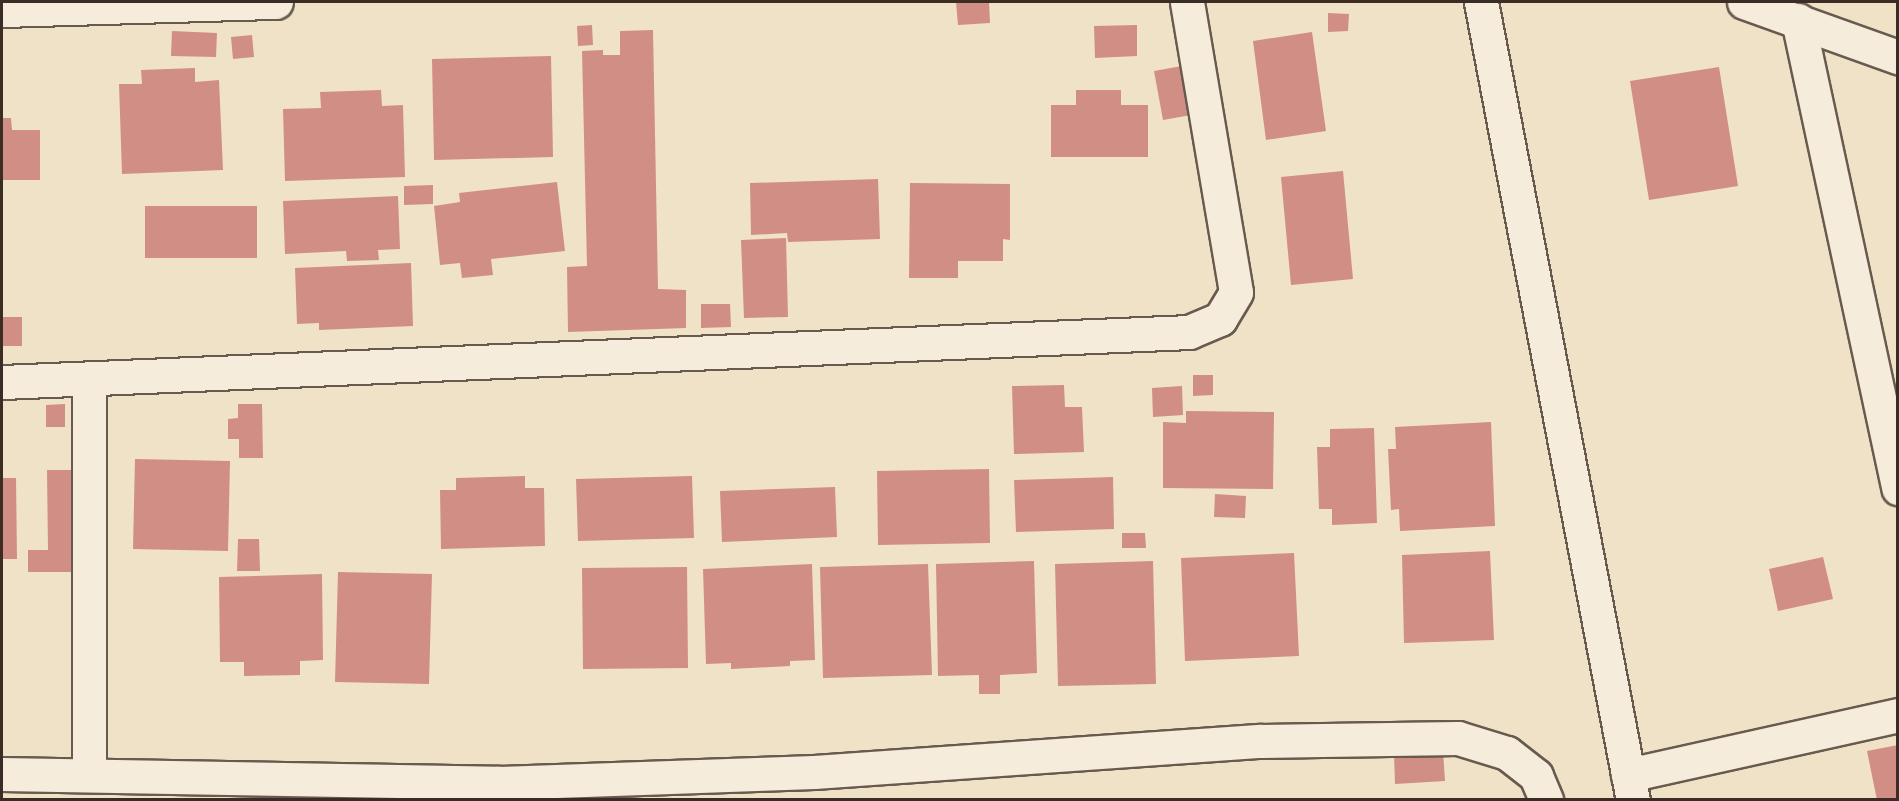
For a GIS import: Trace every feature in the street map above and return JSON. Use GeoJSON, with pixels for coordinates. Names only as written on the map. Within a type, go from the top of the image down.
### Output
{"type":"FeatureCollection","features":[{"type":"Feature","properties":{"kind":"street"},"geometry":{"type":"LineString","coordinates":[[2,10],[276,2]]}},
{"type":"Feature","properties":{"kind":"street"},"geometry":{"type":"LineString","coordinates":[[2,382],[1189,332],[1220,319],[1236,292],[1187,2]]}},
{"type":"Feature","properties":{"kind":"street"},"geometry":{"type":"LineString","coordinates":[[1481,2],[1630,787],[1898,715]]}},
{"type":"Feature","properties":{"kind":"street"},"geometry":{"type":"LineString","coordinates":[[1744,2],[1898,57]]}},
{"type":"Feature","properties":{"kind":"street"},"geometry":{"type":"LineString","coordinates":[[1798,20],[1898,488]]}},
{"type":"Feature","properties":{"kind":"street"},"geometry":{"type":"LineString","coordinates":[[89,379],[89,775]]}},
{"type":"Feature","properties":{"kind":"street"},"geometry":{"type":"LineString","coordinates":[[2,774],[499,783],[814,772],[1261,741],[1458,738],[1507,753],[1536,776],[1546,800]]}},
{"type":"Feature","properties":{"kind":"building"},"geometry":{"type":"Polygon","coordinates":[[[956,2],[989,2],[990,23],[958,25],[956,2]]]}},
{"type":"Feature","properties":{"kind":"building"},"geometry":{"type":"Polygon","coordinates":[[[1328,13],[1349,14],[1348,31],[1328,32],[1328,13]]]}},
{"type":"Feature","properties":{"kind":"building"},"geometry":{"type":"Polygon","coordinates":[[[592,25],[593,45],[578,46],[577,26],[592,25]]]}},
{"type":"Feature","properties":{"kind":"building"},"geometry":{"type":"Polygon","coordinates":[[[1137,25],[1137,56],[1095,58],[1094,26],[1137,25]]]}},
{"type":"Feature","properties":{"kind":"building"},"geometry":{"type":"Polygon","coordinates":[[[653,30],[658,289],[686,290],[686,328],[568,332],[567,267],[587,266],[582,51],[603,50],[603,55],[620,55],[620,31],[653,30]]]}},
{"type":"Feature","properties":{"kind":"building"},"geometry":{"type":"Polygon","coordinates":[[[172,31],[217,33],[216,57],[171,56],[172,31]]]}},
{"type":"Feature","properties":{"kind":"building"},"geometry":{"type":"Polygon","coordinates":[[[1312,32],[1326,131],[1266,140],[1253,41],[1312,32]]]}},
{"type":"Feature","properties":{"kind":"building"},"geometry":{"type":"Polygon","coordinates":[[[252,35],[254,57],[233,59],[231,37],[252,35]]]}},
{"type":"Feature","properties":{"kind":"building"},"geometry":{"type":"Polygon","coordinates":[[[551,56],[553,157],[434,160],[432,59],[551,56]]]}},
{"type":"Feature","properties":{"kind":"building"},"geometry":{"type":"Polygon","coordinates":[[[1182,66],[1191,115],[1163,120],[1154,71],[1182,66]]]}},
{"type":"Feature","properties":{"kind":"building"},"geometry":{"type":"Polygon","coordinates":[[[1719,67],[1738,186],[1649,200],[1630,81],[1719,67]]]}},
{"type":"Feature","properties":{"kind":"building"},"geometry":{"type":"Polygon","coordinates":[[[195,68],[195,82],[219,80],[223,170],[122,174],[119,84],[142,84],[141,70],[195,68]]]}},
{"type":"Feature","properties":{"kind":"building"},"geometry":{"type":"Polygon","coordinates":[[[381,90],[382,106],[403,105],[405,177],[285,181],[283,109],[321,108],[320,92],[381,90]]]}},
{"type":"Feature","properties":{"kind":"building"},"geometry":{"type":"Polygon","coordinates":[[[1076,90],[1121,90],[1121,105],[1148,105],[1148,157],[1051,157],[1051,105],[1076,105],[1076,90]]]}},
{"type":"Feature","properties":{"kind":"building"},"geometry":{"type":"Polygon","coordinates":[[[2,118],[11,118],[12,130],[40,130],[40,180],[2,180],[2,118]]]}},
{"type":"Feature","properties":{"kind":"building"},"geometry":{"type":"Polygon","coordinates":[[[1343,171],[1353,279],[1291,285],[1281,177],[1343,171]]]}},
{"type":"Feature","properties":{"kind":"building"},"geometry":{"type":"Polygon","coordinates":[[[878,179],[880,239],[788,242],[787,233],[751,235],[750,183],[878,179]]]}},
{"type":"Feature","properties":{"kind":"building"},"geometry":{"type":"Polygon","coordinates":[[[557,182],[565,251],[491,259],[493,275],[462,278],[460,263],[440,265],[434,206],[460,202],[459,193],[557,182]]]}},
{"type":"Feature","properties":{"kind":"building"},"geometry":{"type":"Polygon","coordinates":[[[910,183],[1010,184],[1010,240],[1003,239],[1003,261],[958,261],[958,278],[909,278],[910,183]]]}},
{"type":"Feature","properties":{"kind":"building"},"geometry":{"type":"Polygon","coordinates":[[[433,185],[433,204],[404,205],[404,186],[433,185]]]}},
{"type":"Feature","properties":{"kind":"building"},"geometry":{"type":"Polygon","coordinates":[[[398,196],[400,249],[378,250],[379,260],[347,261],[346,251],[285,254],[283,201],[398,196]]]}},
{"type":"Feature","properties":{"kind":"building"},"geometry":{"type":"Polygon","coordinates":[[[145,206],[257,206],[257,258],[145,258],[145,206]]]}},
{"type":"Feature","properties":{"kind":"building"},"geometry":{"type":"Polygon","coordinates":[[[786,238],[788,317],[744,318],[741,240],[786,238]]]}},
{"type":"Feature","properties":{"kind":"building"},"geometry":{"type":"Polygon","coordinates":[[[411,263],[413,326],[319,330],[319,323],[297,324],[295,268],[411,263]]]}},
{"type":"Feature","properties":{"kind":"building"},"geometry":{"type":"Polygon","coordinates":[[[701,304],[730,304],[731,327],[701,328],[701,304]]]}},
{"type":"Feature","properties":{"kind":"building"},"geometry":{"type":"Polygon","coordinates":[[[2,317],[22,317],[22,346],[2,346],[2,317]]]}},
{"type":"Feature","properties":{"kind":"building"},"geometry":{"type":"Polygon","coordinates":[[[1193,375],[1213,375],[1213,395],[1193,396],[1193,375]]]}},
{"type":"Feature","properties":{"kind":"building"},"geometry":{"type":"Polygon","coordinates":[[[1064,385],[1065,407],[1082,407],[1084,452],[1014,454],[1012,386],[1064,385]]]}},
{"type":"Feature","properties":{"kind":"building"},"geometry":{"type":"Polygon","coordinates":[[[1182,386],[1183,415],[1153,417],[1152,388],[1182,386]]]}},
{"type":"Feature","properties":{"kind":"building"},"geometry":{"type":"Polygon","coordinates":[[[65,404],[65,427],[46,427],[46,405],[65,404]]]}},
{"type":"Feature","properties":{"kind":"building"},"geometry":{"type":"Polygon","coordinates":[[[238,404],[262,404],[263,458],[239,458],[239,439],[228,439],[228,419],[238,418],[238,404]]]}},
{"type":"Feature","properties":{"kind":"building"},"geometry":{"type":"Polygon","coordinates":[[[1186,411],[1274,412],[1273,489],[1163,488],[1163,422],[1186,423],[1186,411]]]}},
{"type":"Feature","properties":{"kind":"building"},"geometry":{"type":"Polygon","coordinates":[[[1491,422],[1495,526],[1400,531],[1399,509],[1391,510],[1388,449],[1396,449],[1395,427],[1491,422]]]}},
{"type":"Feature","properties":{"kind":"building"},"geometry":{"type":"Polygon","coordinates":[[[1374,428],[1377,523],[1332,525],[1332,509],[1319,509],[1317,447],[1330,447],[1330,429],[1374,428]]]}},
{"type":"Feature","properties":{"kind":"building"},"geometry":{"type":"Polygon","coordinates":[[[135,459],[230,461],[228,551],[133,549],[135,459]]]}},
{"type":"Feature","properties":{"kind":"building"},"geometry":{"type":"Polygon","coordinates":[[[989,469],[990,543],[878,545],[877,471],[989,469]]]}},
{"type":"Feature","properties":{"kind":"building"},"geometry":{"type":"Polygon","coordinates":[[[47,470],[77,470],[77,572],[28,572],[28,550],[48,550],[47,470]]]}},
{"type":"Feature","properties":{"kind":"building"},"geometry":{"type":"Polygon","coordinates":[[[525,476],[525,488],[544,488],[545,546],[441,549],[440,490],[456,490],[456,478],[525,476]]]}},
{"type":"Feature","properties":{"kind":"building"},"geometry":{"type":"Polygon","coordinates":[[[692,476],[694,538],[578,541],[576,479],[692,476]]]}},
{"type":"Feature","properties":{"kind":"building"},"geometry":{"type":"Polygon","coordinates":[[[1113,477],[1114,529],[1016,532],[1014,480],[1113,477]]]}},
{"type":"Feature","properties":{"kind":"building"},"geometry":{"type":"Polygon","coordinates":[[[2,478],[16,478],[17,559],[2,559],[2,478]]]}},
{"type":"Feature","properties":{"kind":"building"},"geometry":{"type":"Polygon","coordinates":[[[835,487],[837,537],[722,542],[720,491],[835,487]]]}},
{"type":"Feature","properties":{"kind":"building"},"geometry":{"type":"Polygon","coordinates":[[[1215,494],[1246,496],[1245,518],[1214,517],[1215,494]]]}},
{"type":"Feature","properties":{"kind":"building"},"geometry":{"type":"Polygon","coordinates":[[[1122,533],[1145,533],[1146,548],[1122,548],[1122,533]]]}},
{"type":"Feature","properties":{"kind":"building"},"geometry":{"type":"Polygon","coordinates":[[[238,539],[259,539],[260,571],[237,571],[238,539]]]}},
{"type":"Feature","properties":{"kind":"building"},"geometry":{"type":"Polygon","coordinates":[[[1490,551],[1494,640],[1404,643],[1402,555],[1490,551]]]}},
{"type":"Feature","properties":{"kind":"building"},"geometry":{"type":"Polygon","coordinates":[[[1294,553],[1299,656],[1185,661],[1181,558],[1294,553]]]}},
{"type":"Feature","properties":{"kind":"building"},"geometry":{"type":"Polygon","coordinates":[[[1823,557],[1833,599],[1778,611],[1769,569],[1823,557]]]}},
{"type":"Feature","properties":{"kind":"building"},"geometry":{"type":"Polygon","coordinates":[[[1034,561],[1037,673],[1000,675],[1000,694],[979,694],[979,675],[938,676],[936,564],[1034,561]]]}},
{"type":"Feature","properties":{"kind":"building"},"geometry":{"type":"Polygon","coordinates":[[[1153,561],[1156,684],[1058,686],[1055,564],[1153,561]]]}},
{"type":"Feature","properties":{"kind":"building"},"geometry":{"type":"Polygon","coordinates":[[[812,564],[815,660],[790,661],[790,666],[731,669],[731,663],[706,664],[703,569],[812,564]]]}},
{"type":"Feature","properties":{"kind":"building"},"geometry":{"type":"Polygon","coordinates":[[[928,564],[932,675],[823,678],[820,567],[928,564]]]}},
{"type":"Feature","properties":{"kind":"building"},"geometry":{"type":"Polygon","coordinates":[[[687,567],[688,668],[583,669],[582,568],[687,567]]]}},
{"type":"Feature","properties":{"kind":"building"},"geometry":{"type":"Polygon","coordinates":[[[338,572],[432,574],[429,684],[335,682],[338,572]]]}},
{"type":"Feature","properties":{"kind":"building"},"geometry":{"type":"Polygon","coordinates":[[[322,574],[323,660],[300,661],[300,675],[244,676],[244,662],[220,662],[219,577],[322,574]]]}},
{"type":"Feature","properties":{"kind":"building"},"geometry":{"type":"Polygon","coordinates":[[[1898,745],[1898,800],[1877,800],[1867,751],[1898,745]]]}},
{"type":"Feature","properties":{"kind":"building"},"geometry":{"type":"Polygon","coordinates":[[[1443,751],[1445,781],[1395,784],[1394,753],[1443,751]]]}}]}
